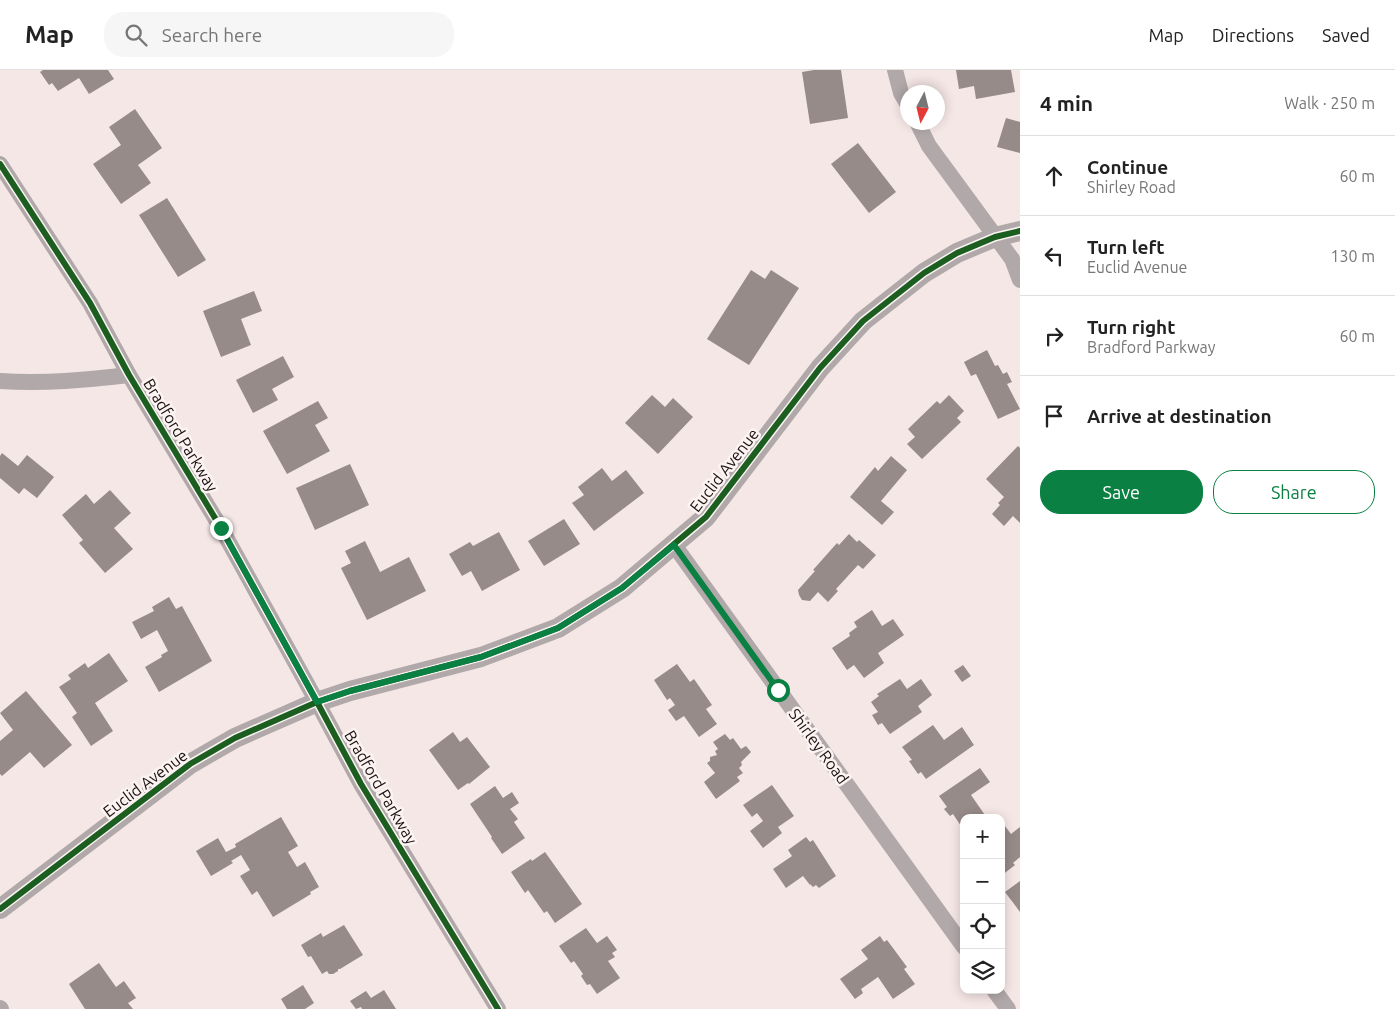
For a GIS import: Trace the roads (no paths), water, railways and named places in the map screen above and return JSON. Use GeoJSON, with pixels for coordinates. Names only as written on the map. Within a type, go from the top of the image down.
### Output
{"type":"FeatureCollection","features":[{"type":"Feature","properties":{"kind":"street"},"geometry":{"type":"LineString","coordinates":[[895,70],[900,89]]}},
{"type":"Feature","properties":{"kind":"street"},"geometry":{"type":"LineString","coordinates":[[921,130],[929,146],[1012,258],[1020,280]]}},
{"type":"Feature","properties":{"kind":"street","name":"Bradford Parkway"},"geometry":{"type":"LineString","coordinates":[[0,164],[90,303],[129,375],[221,528],[361,784],[498,1009]]}},
{"type":"Feature","properties":{"kind":"street","name":"Euclid Avenue"},"geometry":{"type":"LineString","coordinates":[[0,909],[190,764],[235,738],[317,702],[350,691],[481,657],[558,628],[622,588],[706,517],[820,368],[863,321],[924,273],[957,253],[995,237],[1020,231]]}},
{"type":"Feature","properties":{"kind":"street"},"geometry":{"type":"LineString","coordinates":[[0,381],[26,383],[77,381],[129,375]]}},
{"type":"Feature","properties":{"kind":"street","name":"Shirley Road"},"geometry":{"type":"LineString","coordinates":[[674,545],[960,941]]}},
{"type":"Feature","properties":{"kind":"street"},"geometry":{"type":"LineString","coordinates":[[997,994],[1008,1009]]}}]}
